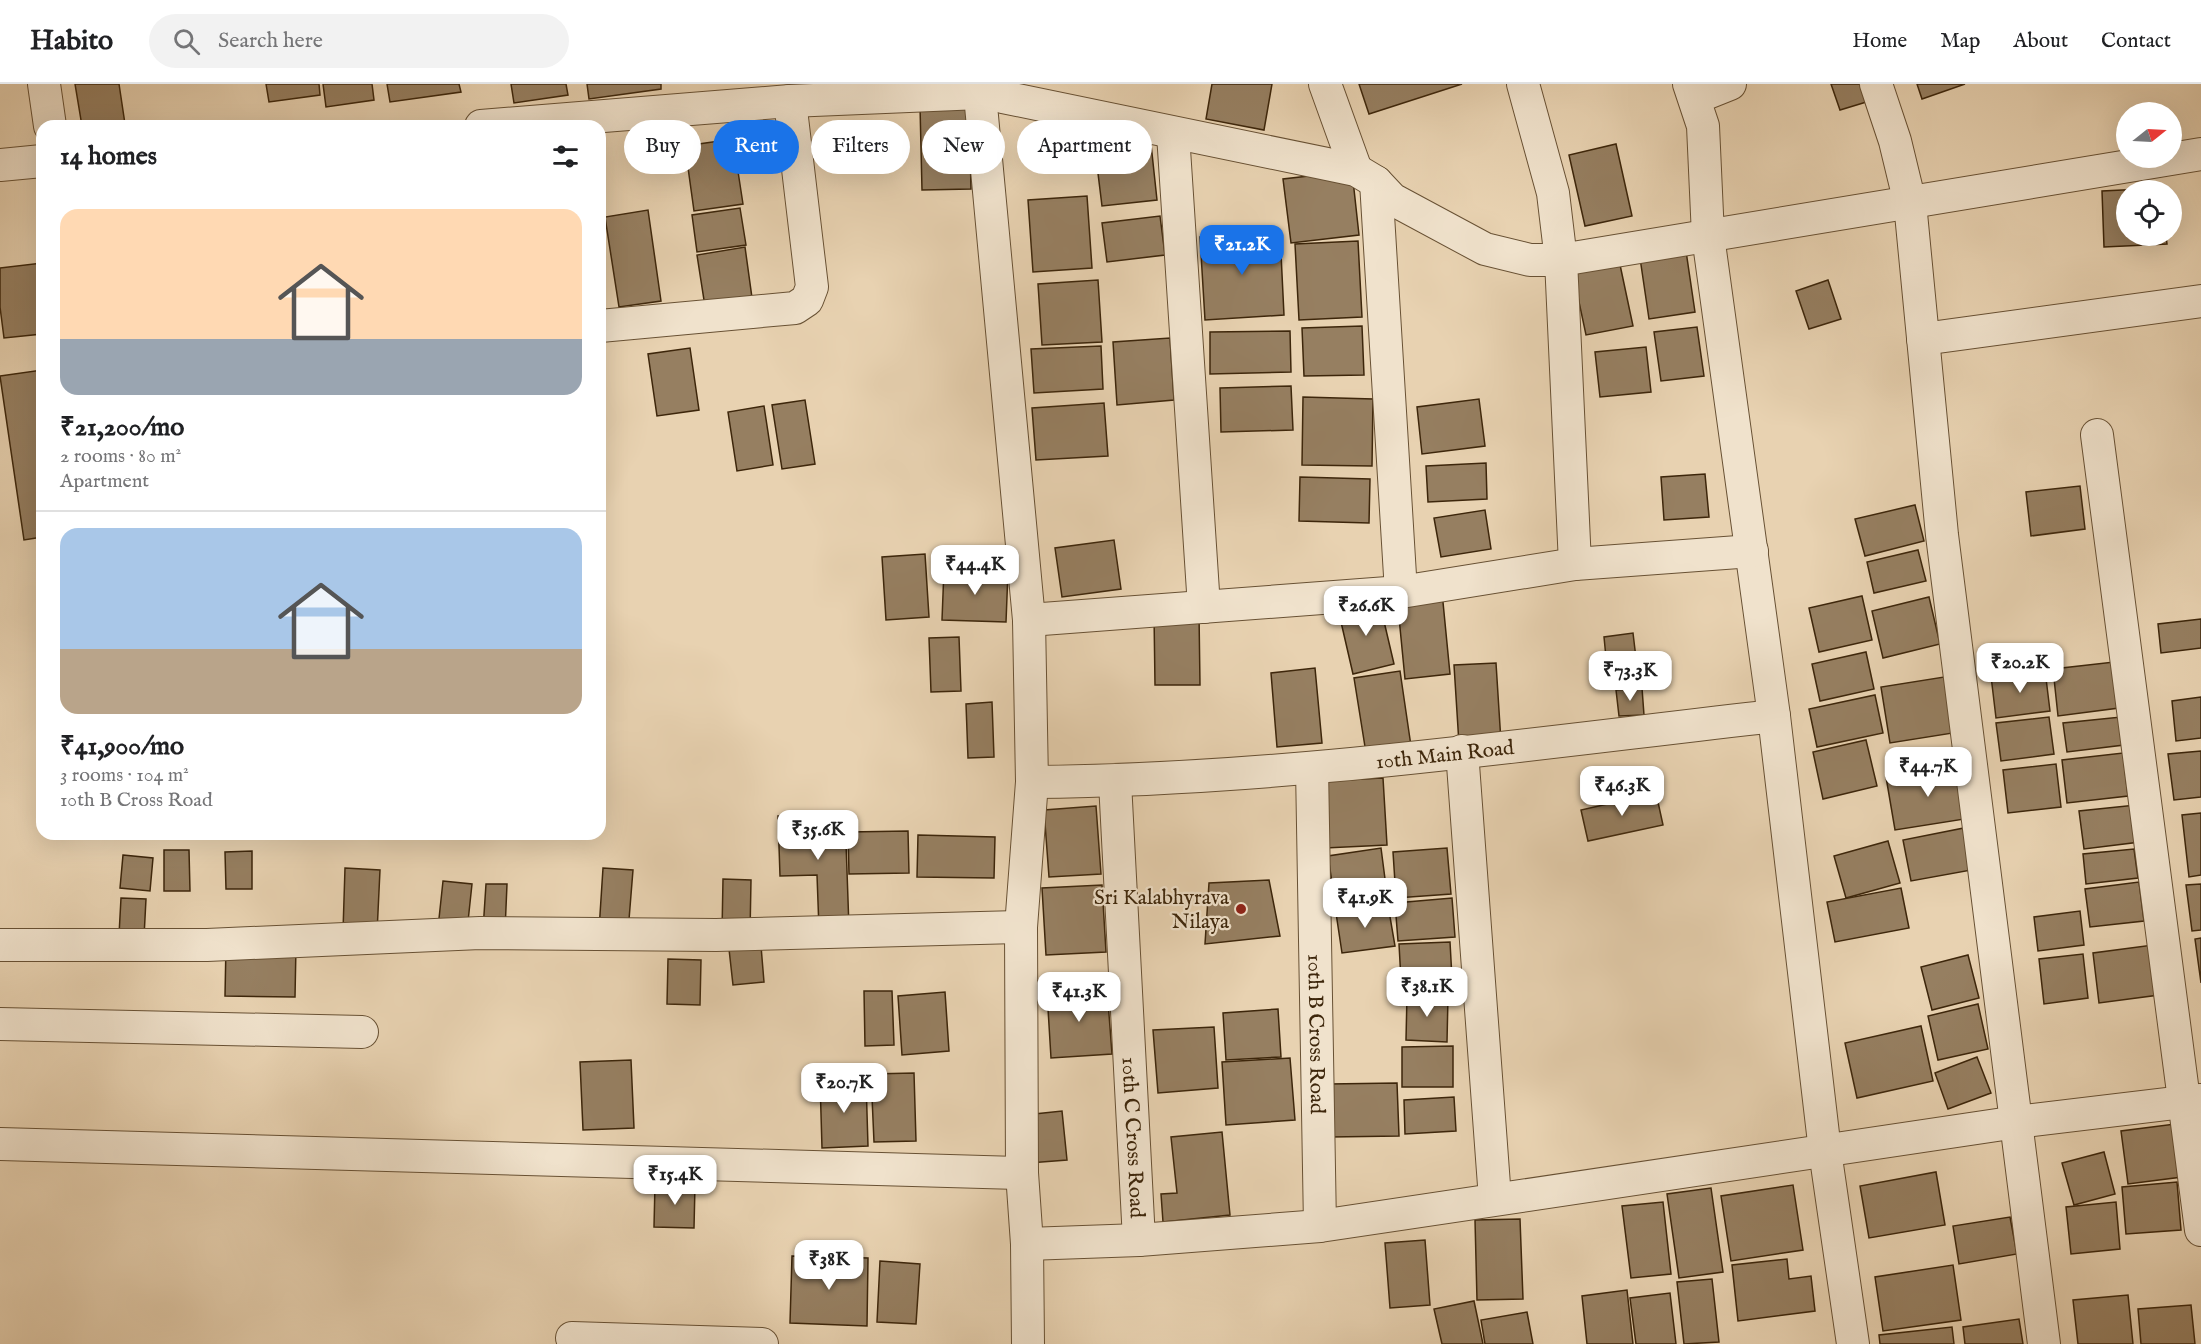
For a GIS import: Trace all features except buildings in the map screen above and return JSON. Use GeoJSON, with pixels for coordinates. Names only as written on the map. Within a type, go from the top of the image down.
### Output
{"type":"FeatureCollection","features":[{"type":"Feature","properties":{"kind":"street"},"geometry":{"type":"LineString","coordinates":[[44,84],[49,120]]}},
{"type":"Feature","properties":{"kind":"street"},"geometry":{"type":"LineString","coordinates":[[1325,84],[1366,176],[1401,592]]}},
{"type":"Feature","properties":{"kind":"street"},"geometry":{"type":"LineString","coordinates":[[1523,84],[1553,193],[1561,260],[1575,564]]}},
{"type":"Feature","properties":{"kind":"street"},"geometry":{"type":"LineString","coordinates":[[1730,84],[1692,91],[1703,126],[1708,236],[1774,716],[1825,1151],[1853,1344]]}},
{"type":"Feature","properties":{"kind":"street"},"geometry":{"type":"LineString","coordinates":[[1876,84],[1895,141],[1910,203],[1942,535],[2044,1344]]}},
{"type":"Feature","properties":{"kind":"street"},"geometry":{"type":"LineString","coordinates":[[555,120],[789,101],[992,88],[1173,134],[1366,176],[1392,199],[1485,249],[1530,260],[1561,260],[2201,154]]}},
{"type":"Feature","properties":{"kind":"street"},"geometry":{"type":"LineString","coordinates":[[992,88],[1029,620],[1032,783],[1021,927],[1022,1173],[1027,1244],[1028,1344]]}},
{"type":"Feature","properties":{"kind":"street"},"geometry":{"type":"LineString","coordinates":[[606,325],[795,308],[807,300],[812,287],[789,101]]}},
{"type":"Feature","properties":{"kind":"street"},"geometry":{"type":"LineString","coordinates":[[1173,134],[1203,607]]}},
{"type":"Feature","properties":{"kind":"street"},"geometry":{"type":"LineString","coordinates":[[0,165],[36,162]]}},
{"type":"Feature","properties":{"kind":"street"},"geometry":{"type":"LineString","coordinates":[[1923,339],[2201,301]]}},
{"type":"Feature","properties":{"kind":"street"},"geometry":{"type":"LineString","coordinates":[[2097,435],[2192,1101],[2201,1230]]}},
{"type":"Feature","properties":{"kind":"street"},"geometry":{"type":"LineString","coordinates":[[1029,620],[1401,592],[1575,564],[1752,551]]}},
{"type":"Feature","properties":{"kind":"street","name":"10th Main Road"},"geometry":{"type":"LineString","coordinates":[[1032,783],[1115,782],[1311,768],[1774,716]]}},
{"type":"Feature","properties":{"kind":"street"},"geometry":{"type":"LineString","coordinates":[[1462,751],[1495,1199]]}},
{"type":"Feature","properties":{"kind":"street","name":"10th B Cross Road"},"geometry":{"type":"LineString","coordinates":[[1311,768],[1320,1226]]}},
{"type":"Feature","properties":{"kind":"street","name":"10th C Cross Road"},"geometry":{"type":"LineString","coordinates":[[1115,782],[1139,1240]]}},
{"type":"Feature","properties":{"kind":"street"},"geometry":{"type":"LineString","coordinates":[[0,945],[207,945],[480,933],[716,935],[1021,927]]}},
{"type":"Feature","properties":{"kind":"street"},"geometry":{"type":"LineString","coordinates":[[0,1024],[362,1032]]}},
{"type":"Feature","properties":{"kind":"street"},"geometry":{"type":"LineString","coordinates":[[1027,1244],[1139,1240],[1320,1226],[2017,1122],[2192,1101]]}},
{"type":"Feature","properties":{"kind":"street"},"geometry":{"type":"LineString","coordinates":[[0,1144],[1022,1173]]}},
{"type":"Feature","properties":{"kind":"street"},"geometry":{"type":"LineString","coordinates":[[572,1338],[762,1344]]}},
{"type":"Feature","properties":{"kind":"place","name":"Sri Kalabhyrava Nilaya"},"geometry":{"type":"Point","coordinates":[1241,909]}}]}
